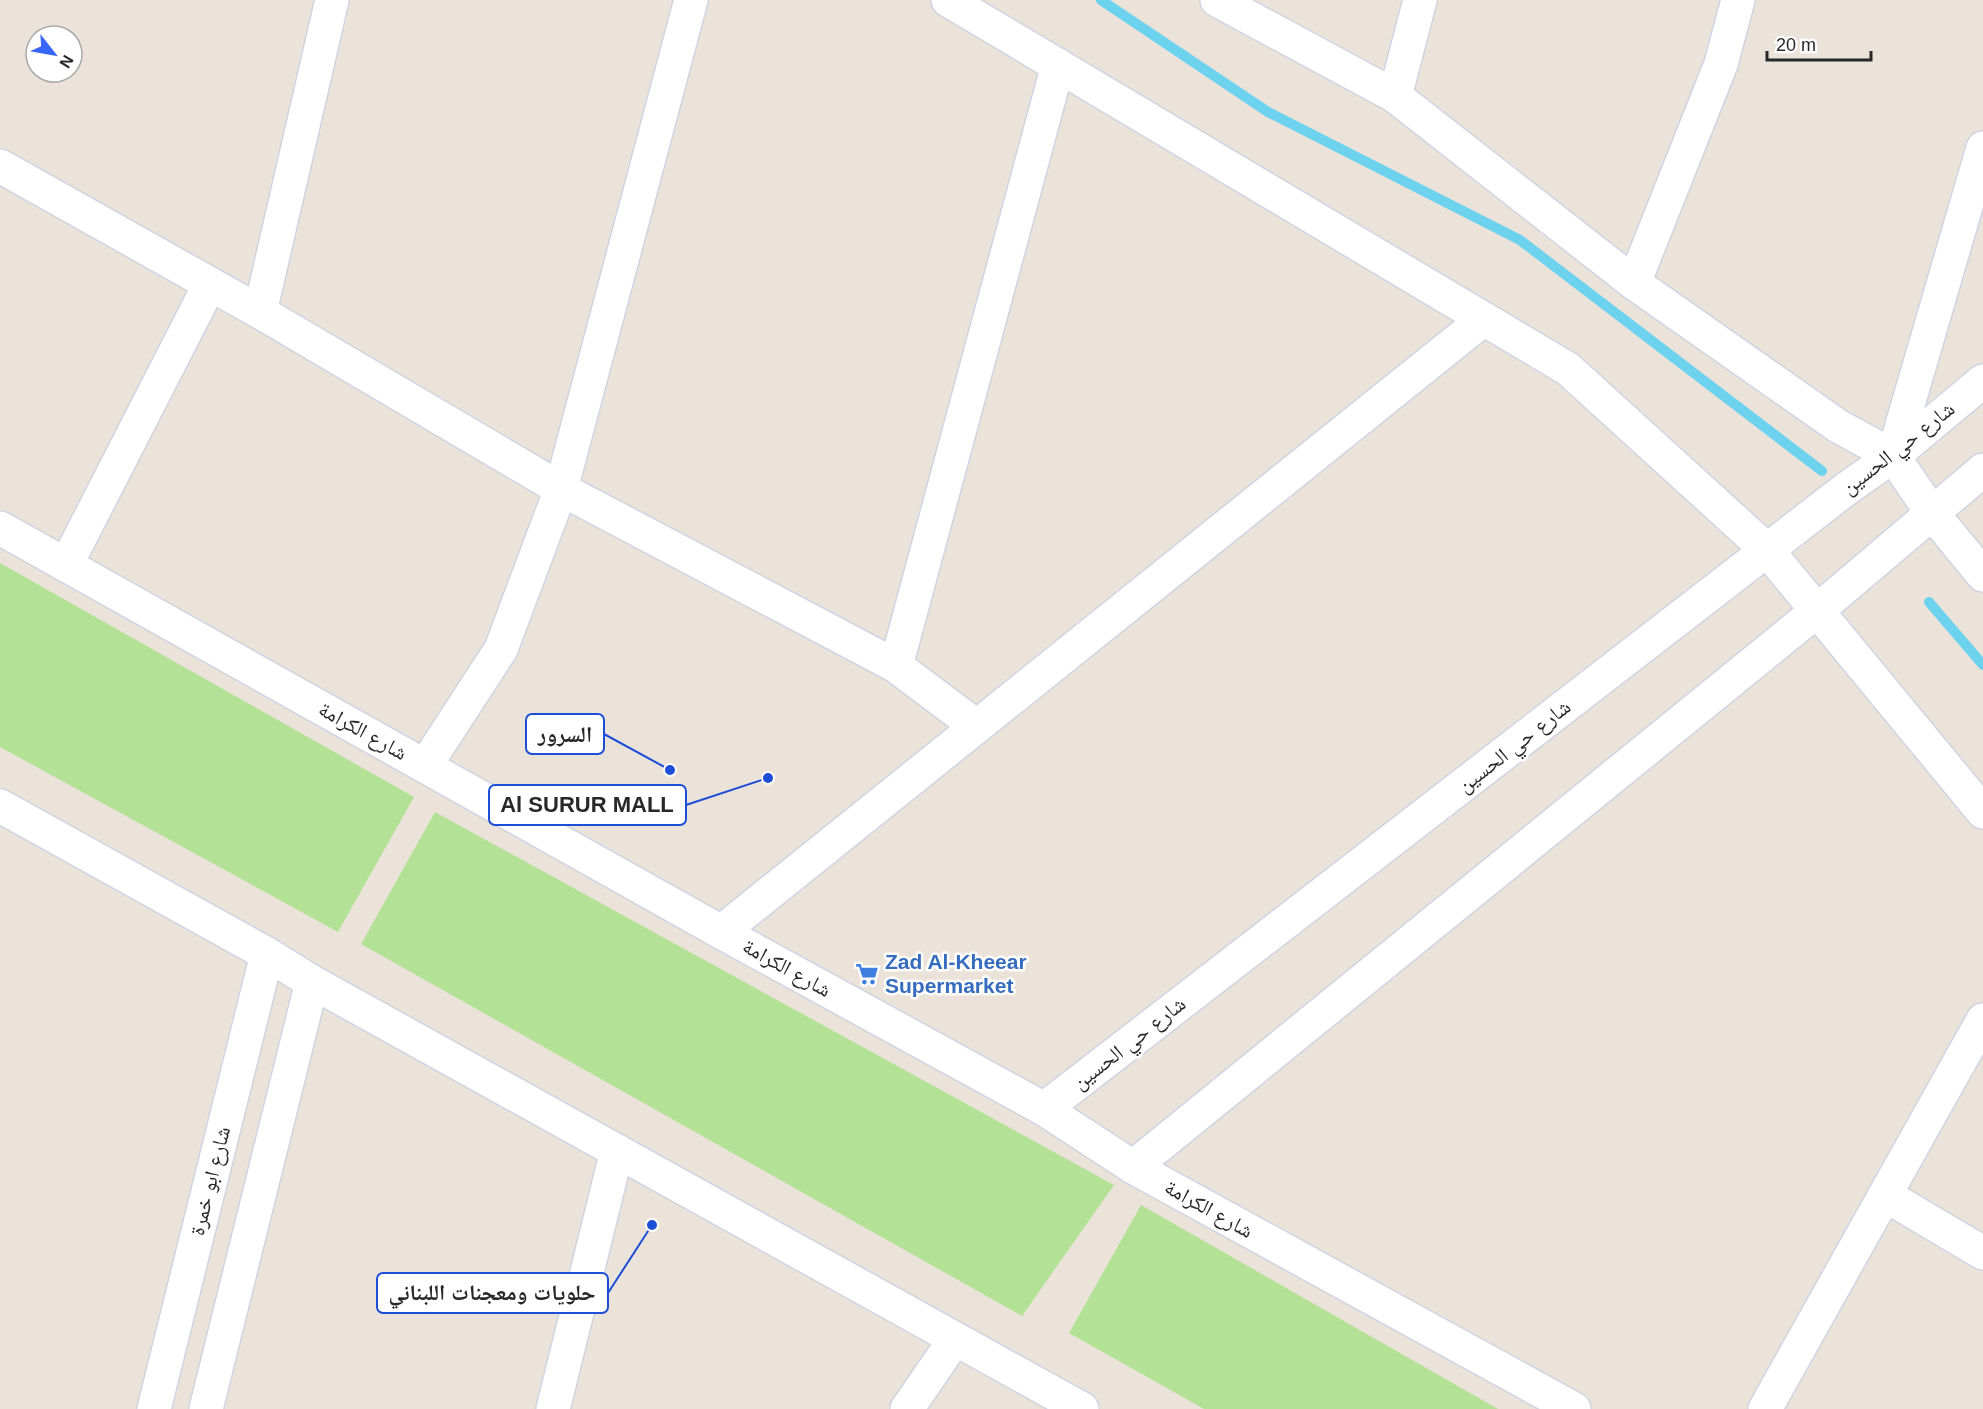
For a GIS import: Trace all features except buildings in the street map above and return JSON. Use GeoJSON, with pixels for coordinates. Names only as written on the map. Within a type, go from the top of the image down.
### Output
{"type":"FeatureCollection","features":[{"type":"Feature","properties":{"kind":"street"},"geometry":{"type":"LineString","coordinates":[[260,312],[332,0]]}},
{"type":"Feature","properties":{"kind":"street"},"geometry":{"type":"LineString","coordinates":[[425,766],[501,649],[561,489],[691,0]]}},
{"type":"Feature","properties":{"kind":"street"},"geometry":{"type":"LineString","coordinates":[[948,0],[1568,369],[1767,550],[1983,812]]}},
{"type":"Feature","properties":{"kind":"street"},"geometry":{"type":"LineString","coordinates":[[1217,0],[1395,96],[1634,283],[1839,426],[1893,456],[1932,513],[1983,575]]}},
{"type":"Feature","properties":{"kind":"street"},"geometry":{"type":"LineString","coordinates":[[1395,96],[1420,0]]}},
{"type":"Feature","properties":{"kind":"street"},"geometry":{"type":"LineString","coordinates":[[1634,283],[1721,64],[1738,0]]}},
{"type":"Feature","properties":{"kind":"street"},"geometry":{"type":"LineString","coordinates":[[896,666],[1058,65]]}},
{"type":"Feature","properties":{"kind":"street"},"geometry":{"type":"LineString","coordinates":[[1893,456],[1983,148]]}},
{"type":"Feature","properties":{"kind":"street"},"geometry":{"type":"LineString","coordinates":[[0,166],[260,312],[561,489],[896,666],[976,726]]}},
{"type":"Feature","properties":{"kind":"street"},"geometry":{"type":"LineString","coordinates":[[66,565],[210,284]]}},
{"type":"Feature","properties":{"kind":"street"},"geometry":{"type":"LineString","coordinates":[[722,932],[1484,319]]}},
{"type":"Feature","properties":{"kind":"street","name":"شارع حي الحسين"},"geometry":{"type":"LineString","coordinates":[[1044,1109],[1846,489],[1893,456],[1983,381]]}},
{"type":"Feature","properties":{"kind":"street"},"geometry":{"type":"LineString","coordinates":[[1133,1167],[1818,610],[1983,470]]}},
{"type":"Feature","properties":{"kind":"street","name":"شارع الكرامة"},"geometry":{"type":"LineString","coordinates":[[0,528],[722,932],[1044,1109],[1133,1167],[1574,1409]]}},
{"type":"Feature","properties":{"kind":"street"},"geometry":{"type":"LineString","coordinates":[[0,806],[267,954],[312,982],[1082,1409]]}},
{"type":"Feature","properties":{"kind":"street","name":"شارع ابو خمرة"},"geometry":{"type":"LineString","coordinates":[[154,1409],[267,954]]}},
{"type":"Feature","properties":{"kind":"street"},"geometry":{"type":"LineString","coordinates":[[206,1409],[312,982]]}},
{"type":"Feature","properties":{"kind":"street"},"geometry":{"type":"LineString","coordinates":[[1765,1409],[1983,1020]]}},
{"type":"Feature","properties":{"kind":"street"},"geometry":{"type":"LineString","coordinates":[[553,1409],[616,1151]]}},
{"type":"Feature","properties":{"kind":"street"},"geometry":{"type":"LineString","coordinates":[[1885,1195],[1983,1253]]}},
{"type":"Feature","properties":{"kind":"street"},"geometry":{"type":"LineString","coordinates":[[907,1409],[955,1339]]}},
{"type":"Feature","properties":{"kind":"green space"},"geometry":{"type":"Polygon","coordinates":[[[0,563],[414,797],[338,932],[0,747],[0,563]]]}},
{"type":"Feature","properties":{"kind":"green space"},"geometry":{"type":"Polygon","coordinates":[[[435,812],[1114,1185],[1022,1316],[361,944],[435,812]]]}},
{"type":"Feature","properties":{"kind":"green space"},"geometry":{"type":"Polygon","coordinates":[[[1141,1205],[1498,1409],[1204,1409],[1069,1333],[1141,1205]]]}},
{"type":"Feature","properties":{"kind":"waterway"},"geometry":{"type":"LineString","coordinates":[[1101,0],[1268,112],[1520,240],[1822,471]]}},
{"type":"Feature","properties":{"kind":"waterway"},"geometry":{"type":"LineString","coordinates":[[1929,602],[1983,665]]}},
{"type":"Feature","properties":{"kind":"place","name":"السرور"},"geometry":{"type":"Point","coordinates":[670,770]}},
{"type":"Feature","properties":{"kind":"place","name":"Al SURUR MALL"},"geometry":{"type":"Point","coordinates":[768,778]}},
{"type":"Feature","properties":{"kind":"place","name":"Zad Al-Kheear Supermarket"},"geometry":{"type":"Point","coordinates":[867,974]}},
{"type":"Feature","properties":{"kind":"place","name":"حلويات ومعجنات اللبناني"},"geometry":{"type":"Point","coordinates":[652,1225]}}]}
